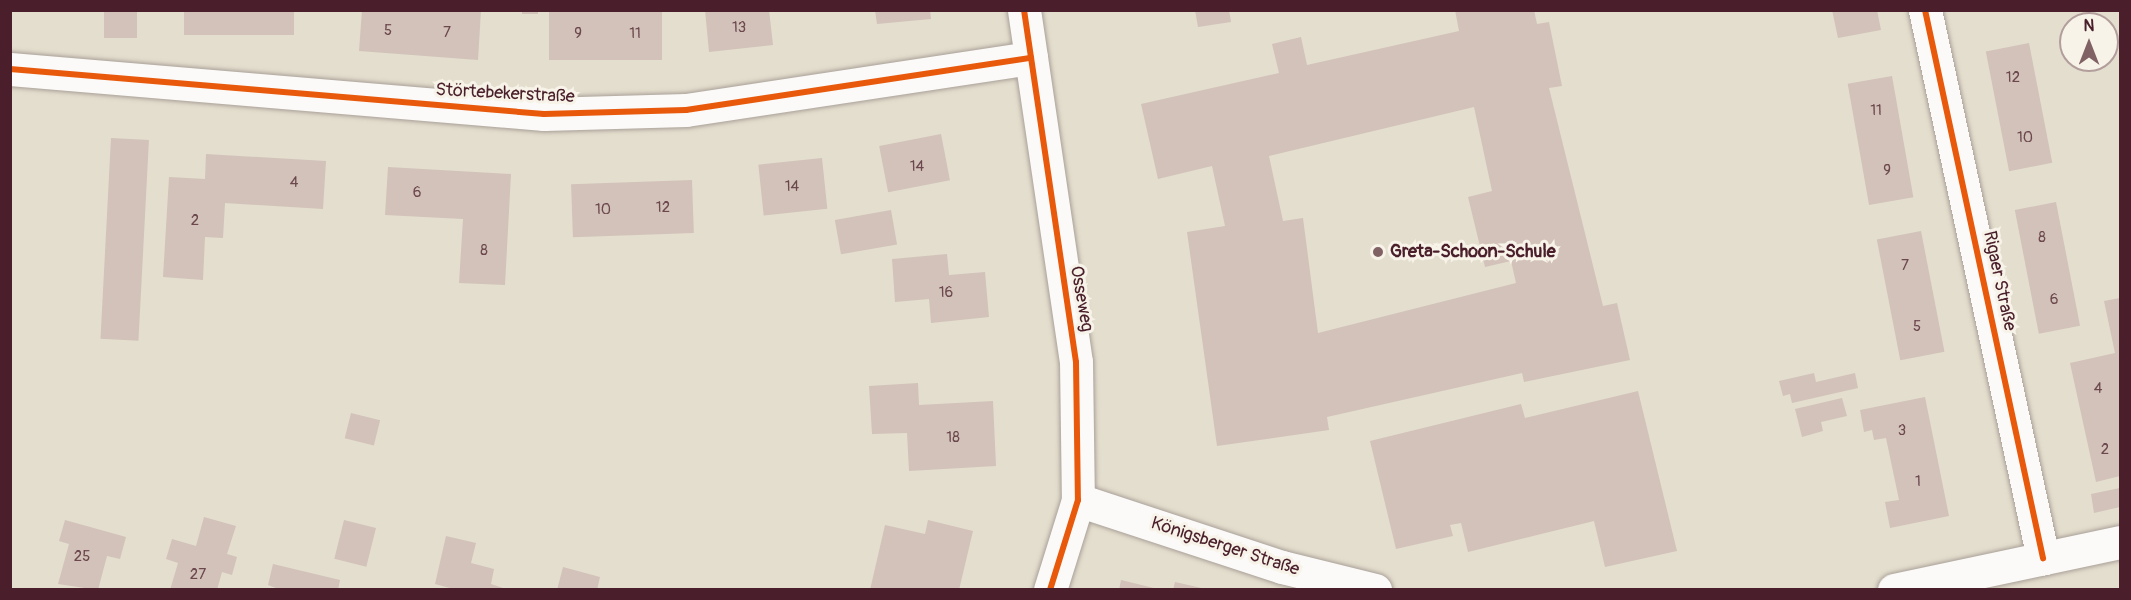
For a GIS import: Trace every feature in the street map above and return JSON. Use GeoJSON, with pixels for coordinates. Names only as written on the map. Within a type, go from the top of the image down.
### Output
{"type":"FeatureCollection","features":[{"type":"Feature","properties":{"kind":"street","name":"Osseweg"},"geometry":{"type":"LineString","coordinates":[[1024,10],[1076,362],[1078,500],[1050,590]]}},
{"type":"Feature","properties":{"kind":"street","name":"Rigaer Straße"},"geometry":{"type":"LineString","coordinates":[[1925,10],[2043,558]]}},
{"type":"Feature","properties":{"kind":"street","name":"Störtebekerstraße"},"geometry":{"type":"LineString","coordinates":[[10,69],[544,114],[686,110],[1031,58]]}},
{"type":"Feature","properties":{"kind":"street","name":"Königsberger Straße"},"geometry":{"type":"LineString","coordinates":[[1078,500],[1282,567],[1375,590]]}},
{"type":"Feature","properties":{"kind":"street"},"geometry":{"type":"LineString","coordinates":[[1894,590],[2121,542]]}},
{"type":"Feature","properties":{"kind":"building"},"geometry":{"type":"Polygon","coordinates":[[[104,10],[137,10],[137,38],[104,38],[104,10]]]}},
{"type":"Feature","properties":{"kind":"building"},"geometry":{"type":"Polygon","coordinates":[[[184,10],[294,10],[294,35],[184,35],[184,10]]]}},
{"type":"Feature","properties":{"kind":"building"},"geometry":{"type":"Polygon","coordinates":[[[362,10],[481,10],[478,60],[359,51],[362,10]]]}},
{"type":"Feature","properties":{"kind":"building"},"geometry":{"type":"Polygon","coordinates":[[[522,10],[538,10],[538,14],[522,14],[522,10]]]}},
{"type":"Feature","properties":{"kind":"building"},"geometry":{"type":"Polygon","coordinates":[[[549,10],[662,10],[662,60],[549,60],[549,10]]]}},
{"type":"Feature","properties":{"kind":"building"},"geometry":{"type":"Polygon","coordinates":[[[705,10],[769,10],[773,45],[709,52],[705,10]]]}},
{"type":"Feature","properties":{"kind":"building"},"geometry":{"type":"Polygon","coordinates":[[[875,10],[930,10],[931,19],[877,24],[875,10]]]}},
{"type":"Feature","properties":{"kind":"building"},"geometry":{"type":"Polygon","coordinates":[[[1195,10],[1229,10],[1231,22],[1198,27],[1195,10]]]}},
{"type":"Feature","properties":{"kind":"building","name":"Greta-Schoon-Schule"},"geometry":{"type":"Polygon","coordinates":[[[1455,10],[1534,10],[1537,24],[1549,22],[1562,86],[1549,88],[1603,306],[1617,303],[1630,360],[1524,382],[1522,373],[1327,417],[1329,430],[1217,446],[1187,232],[1225,226],[1212,166],[1158,179],[1141,104],[1279,73],[1272,44],[1301,37],[1307,65],[1459,31],[1455,10]],[[1474,107],[1269,156],[1283,221],[1303,218],[1318,333],[1516,283],[1511,261],[1485,267],[1468,197],[1492,191],[1474,107]]]}},
{"type":"Feature","properties":{"kind":"building"},"geometry":{"type":"Polygon","coordinates":[[[1832,10],[1877,10],[1881,30],[1838,38],[1832,10]]]}},
{"type":"Feature","properties":{"kind":"building"},"geometry":{"type":"Polygon","coordinates":[[[2029,43],[2052,163],[2009,171],[1986,51],[2029,43]]]}},
{"type":"Feature","properties":{"kind":"building"},"geometry":{"type":"Polygon","coordinates":[[[1892,76],[1913,197],[1869,205],[1848,84],[1892,76]]]}},
{"type":"Feature","properties":{"kind":"building"},"geometry":{"type":"Polygon","coordinates":[[[941,134],[950,180],[888,192],[879,146],[941,134]]]}},
{"type":"Feature","properties":{"kind":"building"},"geometry":{"type":"Polygon","coordinates":[[[111,138],[149,140],[138,341],[100,339],[111,138]]]}},
{"type":"Feature","properties":{"kind":"building"},"geometry":{"type":"Polygon","coordinates":[[[206,154],[326,161],[323,209],[225,203],[223,238],[205,237],[203,280],[163,277],[169,177],[205,179],[206,154]]]}},
{"type":"Feature","properties":{"kind":"building"},"geometry":{"type":"Polygon","coordinates":[[[822,158],[827,209],[764,215],[758,165],[822,158]]]}},
{"type":"Feature","properties":{"kind":"building"},"geometry":{"type":"Polygon","coordinates":[[[388,167],[511,174],[505,285],[459,283],[463,219],[385,215],[388,167]]]}},
{"type":"Feature","properties":{"kind":"building"},"geometry":{"type":"Polygon","coordinates":[[[692,180],[694,233],[573,237],[571,184],[692,180]]]}},
{"type":"Feature","properties":{"kind":"building"},"geometry":{"type":"Polygon","coordinates":[[[2056,202],[2080,326],[2039,334],[2015,210],[2056,202]]]}},
{"type":"Feature","properties":{"kind":"building"},"geometry":{"type":"Polygon","coordinates":[[[891,210],[897,244],[841,254],[835,220],[891,210]]]}},
{"type":"Feature","properties":{"kind":"building"},"geometry":{"type":"Polygon","coordinates":[[[1921,231],[1944,352],[1900,360],[1877,240],[1921,231]]]}},
{"type":"Feature","properties":{"kind":"building"},"geometry":{"type":"Polygon","coordinates":[[[947,254],[949,275],[985,272],[989,317],[931,323],[929,299],[895,302],[892,259],[947,254]]]}},
{"type":"Feature","properties":{"kind":"building"},"geometry":{"type":"Polygon","coordinates":[[[2120,298],[2120,476],[2096,482],[2070,363],[2115,353],[2104,301],[2120,298]]]}},
{"type":"Feature","properties":{"kind":"building"},"geometry":{"type":"Polygon","coordinates":[[[1814,373],[1816,382],[1855,373],[1858,388],[1792,403],[1790,394],[1783,396],[1779,381],[1814,373]]]}},
{"type":"Feature","properties":{"kind":"building"},"geometry":{"type":"Polygon","coordinates":[[[918,383],[919,405],[993,401],[996,466],[909,471],[907,433],[872,434],[869,386],[918,383]]]}},
{"type":"Feature","properties":{"kind":"building"},"geometry":{"type":"Polygon","coordinates":[[[1638,391],[1677,551],[1605,567],[1594,521],[1468,552],[1461,523],[1450,525],[1453,536],[1396,549],[1370,441],[1521,404],[1525,418],[1638,391]]]}},
{"type":"Feature","properties":{"kind":"building"},"geometry":{"type":"Polygon","coordinates":[[[1925,397],[1949,516],[1890,528],[1885,502],[1899,500],[1886,438],[1874,440],[1872,430],[1864,432],[1860,410],[1925,397]]]}},
{"type":"Feature","properties":{"kind":"building"},"geometry":{"type":"Polygon","coordinates":[[[1842,398],[1847,416],[1821,422],[1823,431],[1802,437],[1795,409],[1842,398]]]}},
{"type":"Feature","properties":{"kind":"building"},"geometry":{"type":"Polygon","coordinates":[[[351,413],[380,420],[374,445],[345,438],[351,413]]]}},
{"type":"Feature","properties":{"kind":"building"},"geometry":{"type":"Polygon","coordinates":[[[2120,488],[2120,507],[2094,513],[2091,494],[2120,488]]]}},
{"type":"Feature","properties":{"kind":"building"},"geometry":{"type":"Polygon","coordinates":[[[204,517],[236,526],[227,554],[237,557],[232,575],[222,572],[217,590],[170,590],[178,563],[166,559],[172,539],[196,546],[204,517]]]}},
{"type":"Feature","properties":{"kind":"building"},"geometry":{"type":"Polygon","coordinates":[[[65,520],[126,537],[120,559],[107,556],[98,590],[58,584],[69,544],[59,541],[65,520]]]}},
{"type":"Feature","properties":{"kind":"building"},"geometry":{"type":"Polygon","coordinates":[[[344,520],[376,528],[366,567],[334,559],[344,520]]]}},
{"type":"Feature","properties":{"kind":"building"},"geometry":{"type":"Polygon","coordinates":[[[928,520],[973,531],[959,590],[870,590],[885,525],[925,534],[928,520]]]}},
{"type":"Feature","properties":{"kind":"building"},"geometry":{"type":"Polygon","coordinates":[[[446,536],[476,543],[471,563],[494,569],[491,584],[509,590],[457,590],[435,584],[446,536]]]}},
{"type":"Feature","properties":{"kind":"building"},"geometry":{"type":"Polygon","coordinates":[[[273,564],[340,580],[338,590],[281,590],[268,585],[273,564]]]}},
{"type":"Feature","properties":{"kind":"building"},"geometry":{"type":"Polygon","coordinates":[[[563,567],[600,577],[597,590],[557,590],[563,567]]]}},
{"type":"Feature","properties":{"kind":"building"},"geometry":{"type":"Polygon","coordinates":[[[1121,580],[1158,589],[1158,590],[1119,590],[1121,580]]]}},
{"type":"Feature","properties":{"kind":"building"},"geometry":{"type":"Polygon","coordinates":[[[1175,582],[1206,589],[1206,590],[1173,590],[1175,582]]]}},
{"type":"Feature","properties":{"kind":"cycle path"},"geometry":{"type":"LineString","coordinates":[[1024,10],[1076,362],[1078,500],[1050,590]]}},
{"type":"Feature","properties":{"kind":"cycle path"},"geometry":{"type":"LineString","coordinates":[[1925,10],[2043,558]]}},
{"type":"Feature","properties":{"kind":"cycle path"},"geometry":{"type":"LineString","coordinates":[[10,69],[544,114],[686,110],[1031,58]]}},
{"type":"Feature","properties":{"kind":"place","name":"Greta-Schoon-Schule"},"geometry":{"type":"Point","coordinates":[1378,252]}}]}
